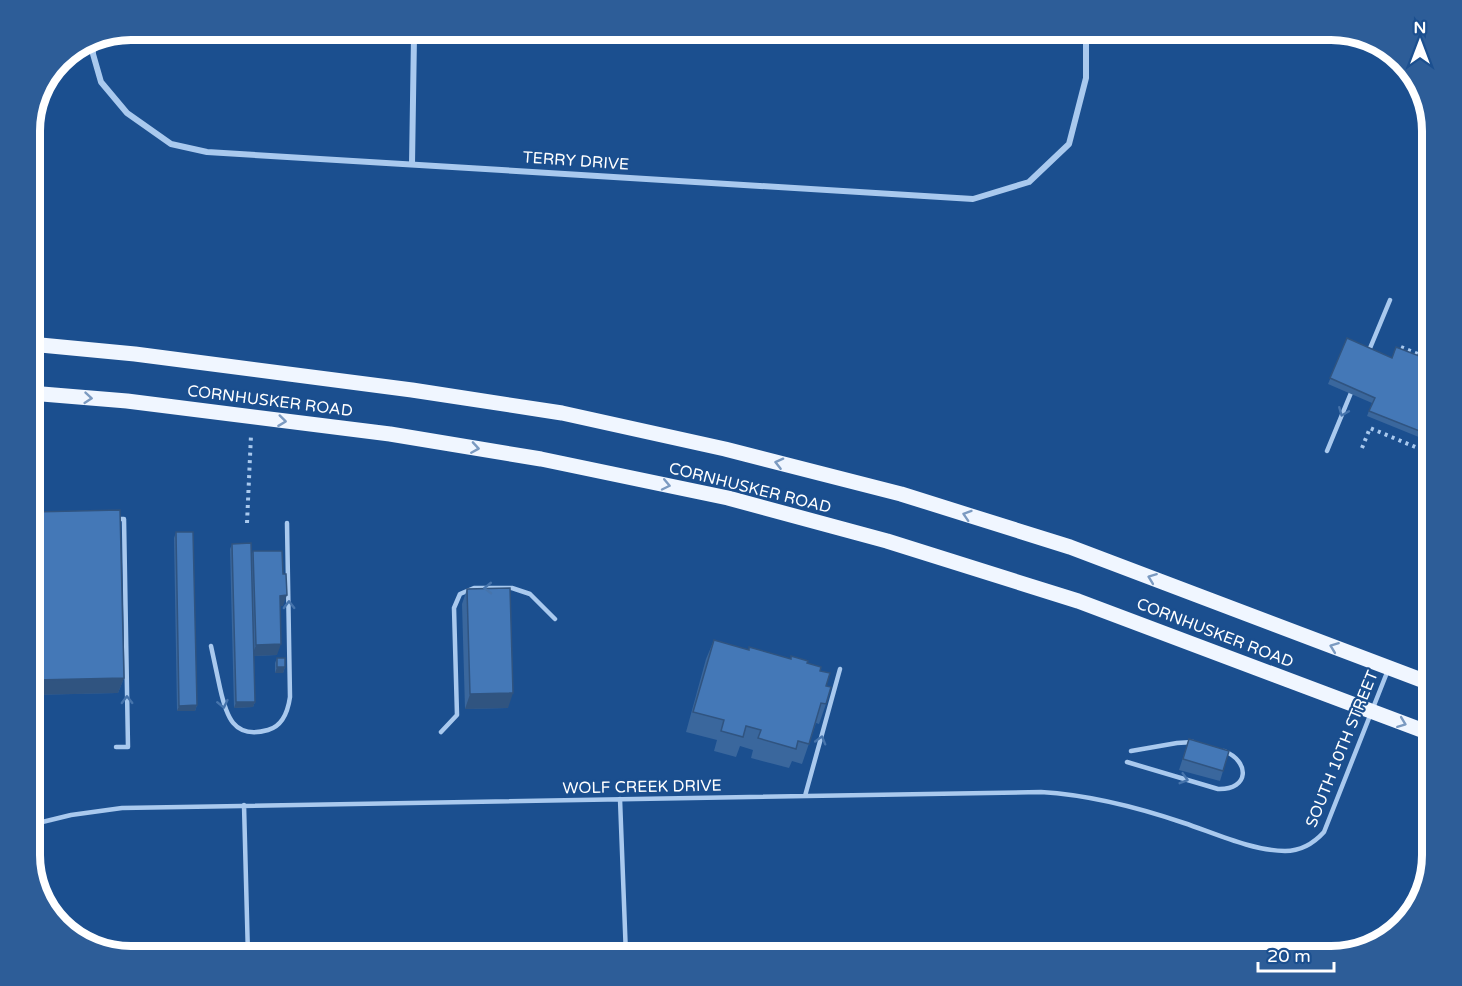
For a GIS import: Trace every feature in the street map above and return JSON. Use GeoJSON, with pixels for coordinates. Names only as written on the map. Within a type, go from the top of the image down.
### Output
{"type":"FeatureCollection","features":[{"type":"Feature","properties":{"kind":"main road","name":"CORNHUSKER ROAD"},"geometry":{"type":"LineString","coordinates":[[41,345],[135,354],[412,390],[562,413],[725,449],[901,494],[1070,547],[1422,680]]}},
{"type":"Feature","properties":{"kind":"main road","name":"CORNHUSKER ROAD"},"geometry":{"type":"LineString","coordinates":[[41,394],[127,401],[390,434],[541,459],[728,498],[887,541],[1078,601],[1422,730]]}},
{"type":"Feature","properties":{"kind":"street"},"geometry":{"type":"LineString","coordinates":[[412,164],[414,41]]}},
{"type":"Feature","properties":{"kind":"street","name":"TERRY DRIVE"},"geometry":{"type":"LineString","coordinates":[[93,49],[101,82],[127,113],[171,144],[207,152],[973,199],[1029,182],[1069,144],[1086,78],[1086,41]]}},
{"type":"Feature","properties":{"kind":"lane"},"geometry":{"type":"LineString","coordinates":[[1367,354],[1389,300]]}},
{"type":"Feature","properties":{"kind":"lane"},"geometry":{"type":"LineString","coordinates":[[1327,451],[1354,386]]}},
{"type":"Feature","properties":{"kind":"lane"},"geometry":{"type":"LineString","coordinates":[[112,519],[124,519],[128,747],[116,747]]}},
{"type":"Feature","properties":{"kind":"lane"},"geometry":{"type":"LineString","coordinates":[[211,646],[226,714],[233,724],[250,732],[269,730],[277,726],[288,710],[290,697],[287,523]]}},
{"type":"Feature","properties":{"kind":"lane"},"geometry":{"type":"LineString","coordinates":[[441,732],[457,715],[454,608],[460,594],[474,588],[521,589],[530,594],[555,619]]}},
{"type":"Feature","properties":{"kind":"lane","name":"SOUTH 10TH STREET"},"geometry":{"type":"LineString","coordinates":[[1249,844],[1288,851],[1309,845],[1324,832],[1389,668]]}},
{"type":"Feature","properties":{"kind":"lane"},"geometry":{"type":"LineString","coordinates":[[805,796],[840,669]]}},
{"type":"Feature","properties":{"kind":"lane"},"geometry":{"type":"LineString","coordinates":[[1131,751],[1176,742],[1195,742]]}},
{"type":"Feature","properties":{"kind":"lane"},"geometry":{"type":"LineString","coordinates":[[1127,762],[1218,789],[1233,788],[1243,777],[1243,769],[1234,756],[1217,749]]}},
{"type":"Feature","properties":{"kind":"lane","name":"WOLF CREEK DRIVE"},"geometry":{"type":"LineString","coordinates":[[41,822],[71,815],[122,808],[1032,792],[1104,800],[1249,844]]}},
{"type":"Feature","properties":{"kind":"lane"},"geometry":{"type":"LineString","coordinates":[[620,799],[626,946]]}},
{"type":"Feature","properties":{"kind":"lane"},"geometry":{"type":"LineString","coordinates":[[244,805],[248,946]]}},
{"type":"Feature","properties":{"kind":"path"},"geometry":{"type":"LineString","coordinates":[[1401,347],[1422,356]]}},
{"type":"Feature","properties":{"kind":"path"},"geometry":{"type":"LineString","coordinates":[[1362,448],[1370,428],[1422,450]]}},
{"type":"Feature","properties":{"kind":"path"},"geometry":{"type":"LineString","coordinates":[[247,523],[251,435]]}},
{"type":"Feature","properties":{"kind":"building"},"geometry":{"type":"Polygon","coordinates":[[[1347,338],[1392,358],[1396,347],[1422,357],[1422,432],[1369,411],[1375,398],[1330,378],[1347,338]]]}},
{"type":"Feature","properties":{"kind":"building"},"geometry":{"type":"Polygon","coordinates":[[[120,510],[124,678],[41,680],[41,512],[120,510]]]}},
{"type":"Feature","properties":{"kind":"building"},"geometry":{"type":"Polygon","coordinates":[[[176,532],[193,532],[197,705],[179,706],[176,532]]]}},
{"type":"Feature","properties":{"kind":"building"},"geometry":{"type":"Polygon","coordinates":[[[251,543],[255,702],[236,702],[232,544],[251,543]]]}},
{"type":"Feature","properties":{"kind":"building"},"geometry":{"type":"Polygon","coordinates":[[[253,551],[282,551],[287,595],[280,596],[281,644],[256,645],[253,551]]]}},
{"type":"Feature","properties":{"kind":"building"},"geometry":{"type":"Polygon","coordinates":[[[510,588],[513,693],[470,694],[467,589],[510,588]]]}},
{"type":"Feature","properties":{"kind":"building"},"geometry":{"type":"Polygon","coordinates":[[[714,640],[791,659],[791,656],[808,661],[807,663],[821,667],[820,671],[830,673],[826,686],[831,687],[826,704],[821,703],[809,744],[798,741],[796,749],[758,738],[761,730],[746,726],[743,737],[721,731],[724,720],[693,712],[714,640]]]}},
{"type":"Feature","properties":{"kind":"building"},"geometry":{"type":"Polygon","coordinates":[[[277,658],[285,658],[285,667],[277,667],[277,658]]]}},
{"type":"Feature","properties":{"kind":"building"},"geometry":{"type":"Polygon","coordinates":[[[1189,739],[1229,751],[1223,771],[1183,759],[1189,739]]]}}]}
